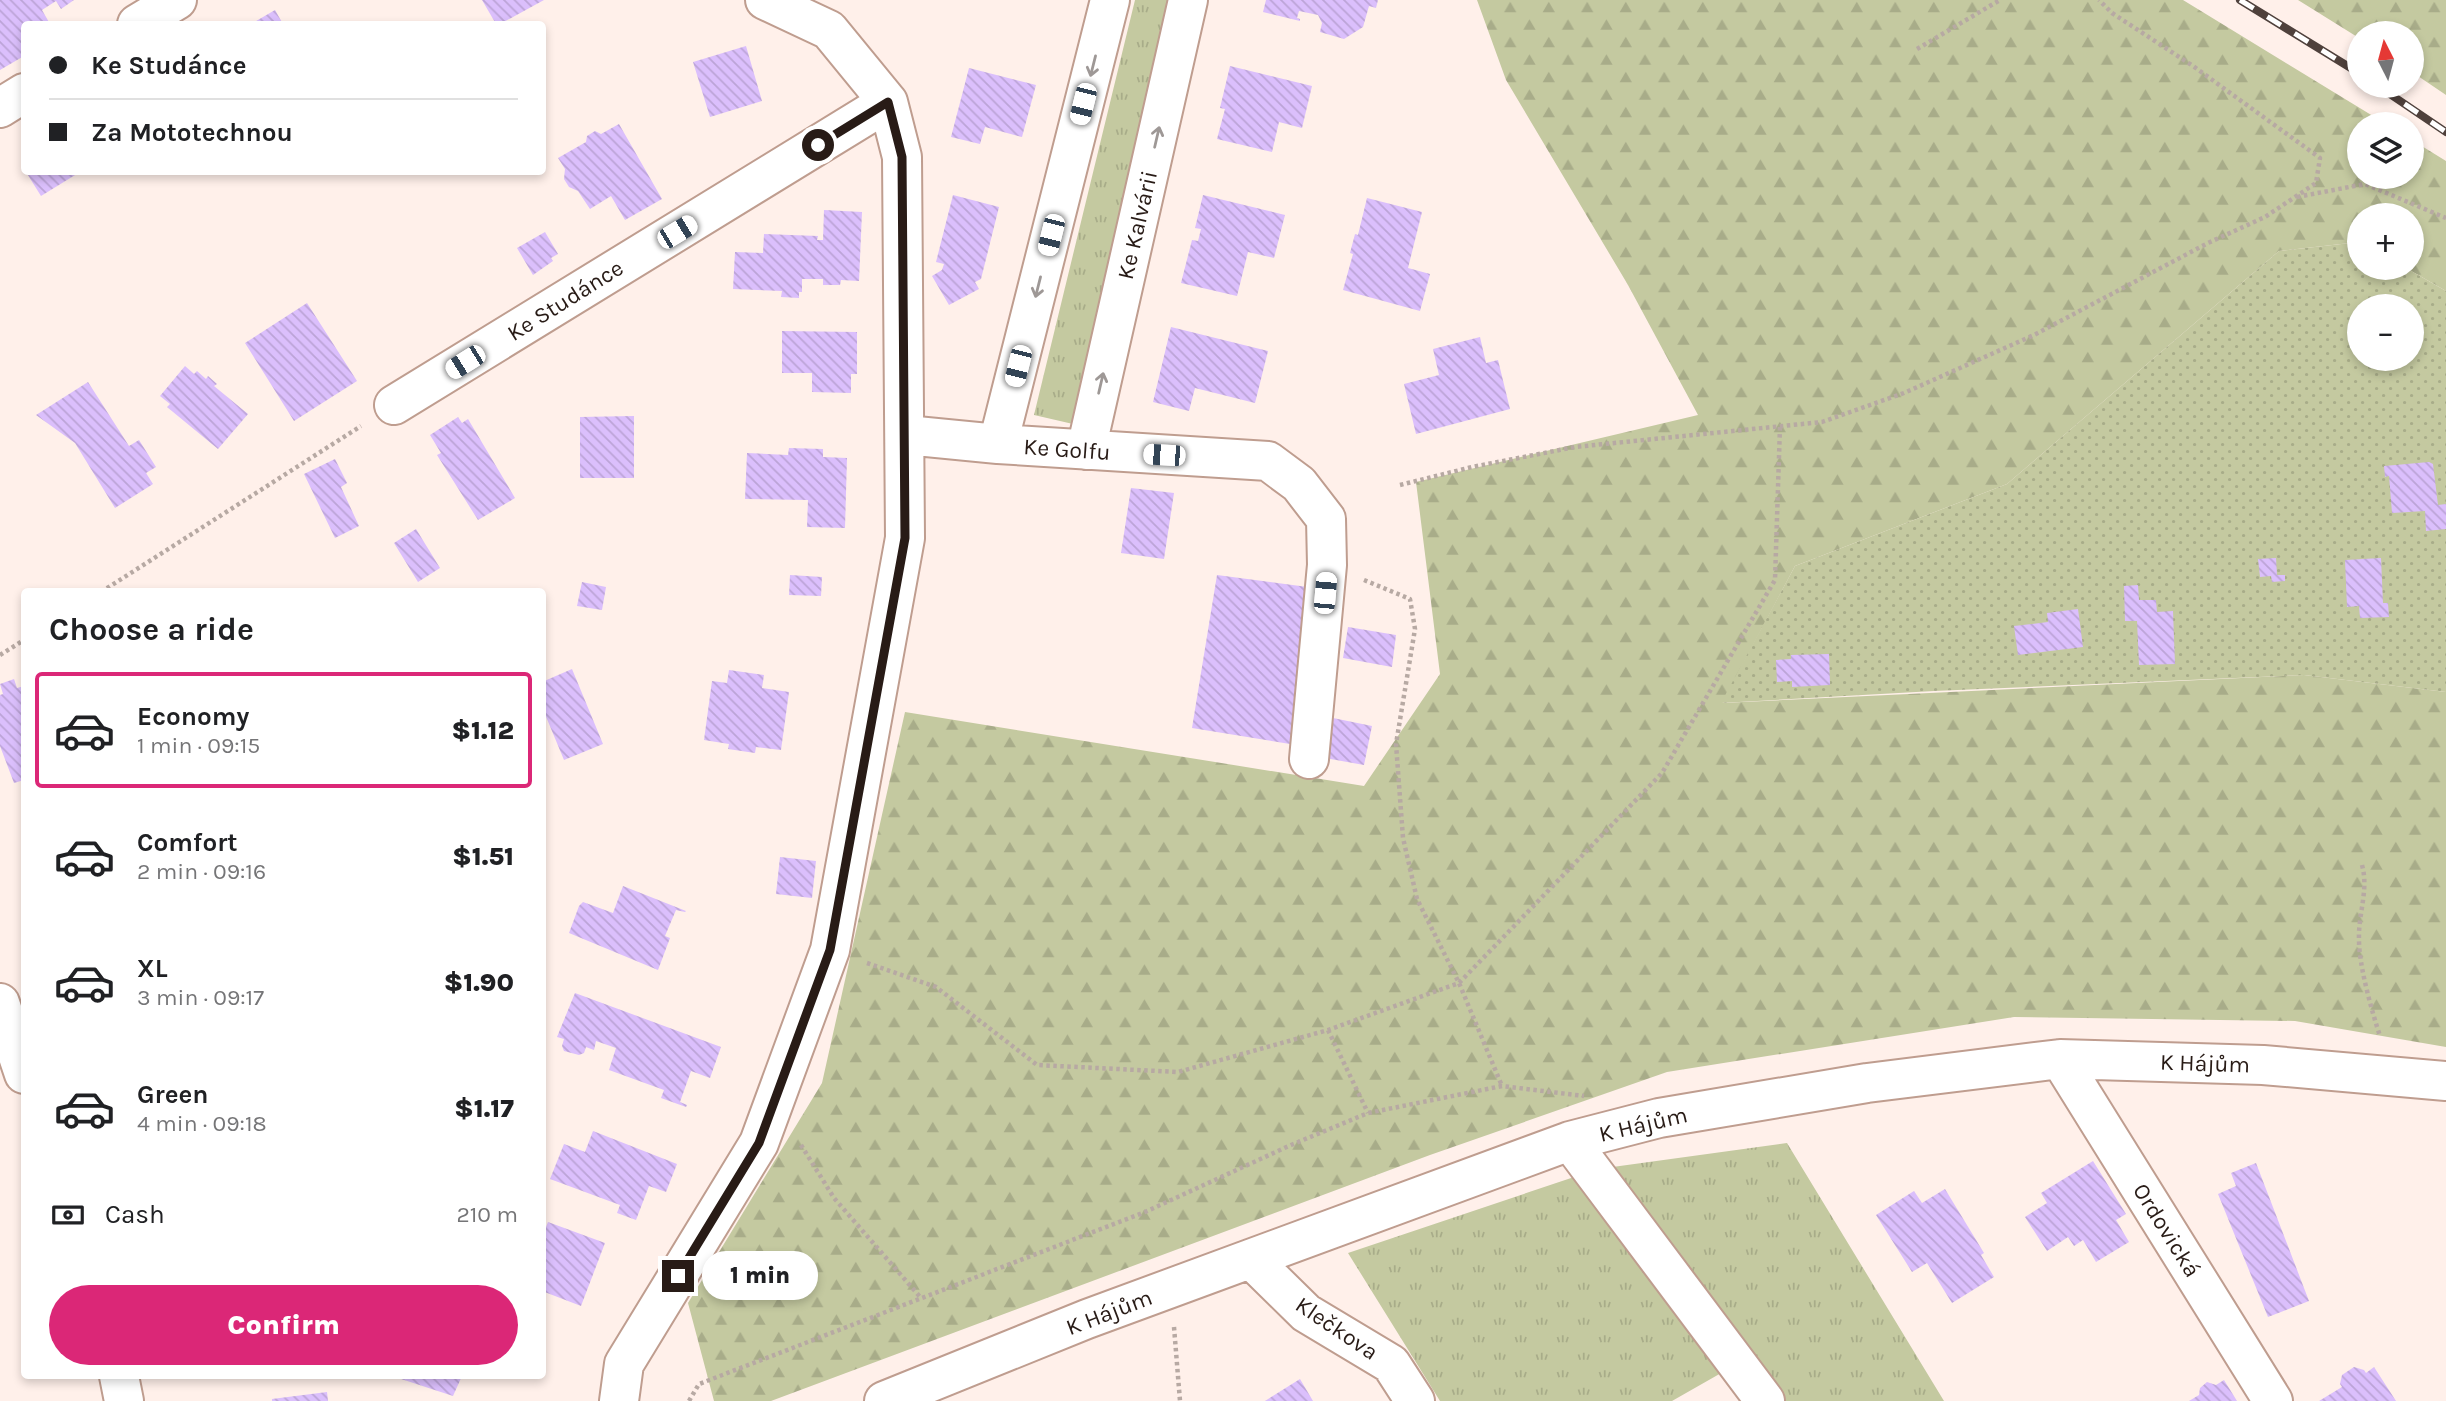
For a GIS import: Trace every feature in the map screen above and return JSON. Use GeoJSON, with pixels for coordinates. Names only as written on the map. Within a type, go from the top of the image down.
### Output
{"type":"FeatureCollection","features":[{"type":"Feature","properties":{"kind":"street"},"geometry":{"type":"LineString","coordinates":[[142,21],[177,0]]}},
{"type":"Feature","properties":{"kind":"street"},"geometry":{"type":"LineString","coordinates":[[619,1401],[624,1364],[759,1143],[830,950],[905,538],[902,157],[888,102],[829,30],[765,0]]}},
{"type":"Feature","properties":{"kind":"street"},"geometry":{"type":"LineString","coordinates":[[998,444],[1110,0]]}},
{"type":"Feature","properties":{"kind":"street","name":"Ke Kalvárii"},"geometry":{"type":"LineString","coordinates":[[1086,450],[1188,0]]}},
{"type":"Feature","properties":{"kind":"street"},"geometry":{"type":"LineString","coordinates":[[0,108],[21,95]]}},
{"type":"Feature","properties":{"kind":"street","name":"Ke Studánce"},"geometry":{"type":"LineString","coordinates":[[394,405],[888,102]]}},
{"type":"Feature","properties":{"kind":"street","name":"Ke Golfu"},"geometry":{"type":"LineString","coordinates":[[906,435],[998,444],[1268,461],[1299,484],[1326,519],[1327,565],[1309,759]]}},
{"type":"Feature","properties":{"kind":"street"},"geometry":{"type":"LineString","coordinates":[[0,1003],[21,1065]]}},
{"type":"Feature","properties":{"kind":"street","name":"K Hájům"},"geometry":{"type":"LineString","coordinates":[[884,1401],[1087,1319],[1570,1141],[1679,1115],[1867,1083],[2060,1059],[2263,1065],[2446,1082]]}},
{"type":"Feature","properties":{"kind":"street","name":"Ordovická"},"geometry":{"type":"LineString","coordinates":[[2060,1059],[2273,1401]]}},
{"type":"Feature","properties":{"kind":"street"},"geometry":{"type":"LineString","coordinates":[[1570,1141],[1765,1401]]}},
{"type":"Feature","properties":{"kind":"street","name":"Klečkova"},"geometry":{"type":"LineString","coordinates":[[1251,1259],[1306,1313],[1391,1364],[1415,1401]]}},
{"type":"Feature","properties":{"kind":"street"},"geometry":{"type":"LineString","coordinates":[[120,1379],[124,1401]]}},
{"type":"Feature","properties":{"kind":"path"},"geometry":{"type":"LineString","coordinates":[[1917,48],[2000,0]]}},
{"type":"Feature","properties":{"kind":"path"},"geometry":{"type":"LineString","coordinates":[[1400,485],[1472,467],[1575,447],[1822,422],[1904,393],[2034,335],[2208,243],[2265,217],[2316,183],[2320,158],[2193,66],[2112,13],[2099,0]]}},
{"type":"Feature","properties":{"kind":"path"},"geometry":{"type":"LineString","coordinates":[[2293,198],[2365,184],[2446,218]]}},
{"type":"Feature","properties":{"kind":"path"},"geometry":{"type":"LineString","coordinates":[[107,588],[394,405]]}},
{"type":"Feature","properties":{"kind":"path"},"geometry":{"type":"LineString","coordinates":[[830,950],[936,987],[1037,1065],[1178,1072],[1328,1030],[1459,984],[1662,773],[1775,580],[1780,426]]}},
{"type":"Feature","properties":{"kind":"path"},"geometry":{"type":"LineString","coordinates":[[1327,565],[1410,599],[1415,629],[1396,744],[1403,838],[1417,899],[1459,984],[1502,1086]]}},
{"type":"Feature","properties":{"kind":"path"},"geometry":{"type":"LineString","coordinates":[[0,655],[21,642]]}},
{"type":"Feature","properties":{"kind":"path"},"geometry":{"type":"LineString","coordinates":[[2362,864],[2366,880],[2359,941],[2372,1013],[2394,1077]]}},
{"type":"Feature","properties":{"kind":"path"},"geometry":{"type":"LineString","coordinates":[[1328,1030],[1368,1113]]}},
{"type":"Feature","properties":{"kind":"path"},"geometry":{"type":"LineString","coordinates":[[689,1401],[699,1384],[1145,1212],[1368,1113],[1502,1086],[1590,1097]]}},
{"type":"Feature","properties":{"kind":"path"},"geometry":{"type":"LineString","coordinates":[[774,1102],[834,1198],[921,1298]]}},
{"type":"Feature","properties":{"kind":"path"},"geometry":{"type":"LineString","coordinates":[[1171,1288],[1180,1401]]}},
{"type":"Feature","properties":{"kind":"green space"},"geometry":{"type":"Polygon","coordinates":[[[1135,0],[1176,0],[1073,424],[1034,415],[1135,0]]]}},
{"type":"Feature","properties":{"kind":"green space"},"geometry":{"type":"Polygon","coordinates":[[[1477,0],[2183,0],[2366,112],[2347,112],[2347,189],[2424,189],[2424,147],[2446,161],[2446,291],[2424,278],[2424,203],[2347,203],[2347,243],[2279,251],[2007,484],[1795,566],[1722,703],[2304,675],[2446,692],[2446,1047],[2295,1021],[2014,1017],[1667,1072],[1430,1155],[771,1401],[714,1401],[688,1303],[822,1083],[905,712],[1364,786],[1440,674],[1416,482],[1698,415],[1628,285],[1506,80],[1477,0]]]}},
{"type":"Feature","properties":{"kind":"green space"},"geometry":{"type":"Polygon","coordinates":[[[2298,0],[2446,0],[2446,95],[2424,80],[2424,21],[2347,21],[2347,31],[2298,0]]]}},
{"type":"Feature","properties":{"kind":"green space"},"geometry":{"type":"Polygon","coordinates":[[[2347,243],[2347,280],[2424,278],[2446,291],[2446,692],[2304,675],[1721,703],[1795,566],[2007,484],[2279,251],[2347,243]]]}},
{"type":"Feature","properties":{"kind":"green space"},"geometry":{"type":"Polygon","coordinates":[[[1787,1143],[1944,1401],[1765,1401],[1737,1364],[1672,1401],[1440,1401],[1348,1253],[1598,1169],[1787,1143]]]}},
{"type":"Feature","properties":{"kind":"building"},"geometry":{"type":"Polygon","coordinates":[[[0,0],[74,0],[61,9],[56,1],[42,10],[48,21],[21,21],[21,58],[0,70],[0,0]]]}},
{"type":"Feature","properties":{"kind":"building"},"geometry":{"type":"Polygon","coordinates":[[[482,0],[544,0],[506,21],[494,21],[482,0]]]}},
{"type":"Feature","properties":{"kind":"building"},"geometry":{"type":"Polygon","coordinates":[[[1266,0],[1378,0],[1376,8],[1369,6],[1363,27],[1344,39],[1320,32],[1322,23],[1318,15],[1299,11],[1297,18],[1300,21],[1263,12],[1266,0]]]}},
{"type":"Feature","properties":{"kind":"building"},"geometry":{"type":"Polygon","coordinates":[[[275,10],[281,21],[256,21],[275,10]]]}},
{"type":"Feature","properties":{"kind":"building"},"geometry":{"type":"Polygon","coordinates":[[[746,46],[762,101],[710,117],[693,62],[746,46]]]}},
{"type":"Feature","properties":{"kind":"building"},"geometry":{"type":"Polygon","coordinates":[[[1230,66],[1312,86],[1302,128],[1279,122],[1272,152],[1217,139],[1225,109],[1220,108],[1230,66]]]}},
{"type":"Feature","properties":{"kind":"building"},"geometry":{"type":"Polygon","coordinates":[[[969,68],[1036,85],[1022,137],[985,127],[980,144],[951,137],[969,68]]]}},
{"type":"Feature","properties":{"kind":"building"},"geometry":{"type":"Polygon","coordinates":[[[619,124],[662,199],[625,220],[611,196],[590,209],[578,191],[569,187],[564,179],[565,169],[558,158],[586,142],[587,136],[595,131],[601,134],[619,124]]]}},
{"type":"Feature","properties":{"kind":"building"},"geometry":{"type":"Polygon","coordinates":[[[28,175],[75,175],[41,196],[28,175]]]}},
{"type":"Feature","properties":{"kind":"building"},"geometry":{"type":"Polygon","coordinates":[[[953,195],[999,207],[981,279],[975,282],[979,289],[949,305],[932,276],[942,270],[944,264],[936,262],[953,195]]]}},
{"type":"Feature","properties":{"kind":"building"},"geometry":{"type":"Polygon","coordinates":[[[1203,195],[1285,215],[1274,258],[1248,252],[1237,296],[1181,283],[1192,240],[1198,241],[1201,229],[1195,228],[1203,195]]]}},
{"type":"Feature","properties":{"kind":"building"},"geometry":{"type":"Polygon","coordinates":[[[1367,198],[1422,212],[1408,268],[1430,274],[1420,311],[1343,290],[1353,254],[1350,253],[1355,234],[1358,235],[1367,198]]]}},
{"type":"Feature","properties":{"kind":"building"},"geometry":{"type":"Polygon","coordinates":[[[824,210],[862,212],[859,281],[841,280],[840,285],[823,285],[823,279],[802,279],[799,298],[781,297],[782,291],[733,289],[735,252],[763,253],[764,234],[818,236],[817,240],[823,240],[824,210]]]}},
{"type":"Feature","properties":{"kind":"building"},"geometry":{"type":"Polygon","coordinates":[[[545,232],[558,254],[551,258],[553,261],[533,275],[517,248],[545,232]]]}},
{"type":"Feature","properties":{"kind":"building"},"geometry":{"type":"Polygon","coordinates":[[[307,303],[357,381],[294,421],[245,343],[307,303]]]}},
{"type":"Feature","properties":{"kind":"building"},"geometry":{"type":"Polygon","coordinates":[[[1171,327],[1268,351],[1255,403],[1195,388],[1189,411],[1153,402],[1171,327]]]}},
{"type":"Feature","properties":{"kind":"building"},"geometry":{"type":"Polygon","coordinates":[[[782,331],[857,332],[857,374],[851,374],[851,393],[812,392],[812,373],[782,373],[782,331]]]}},
{"type":"Feature","properties":{"kind":"building"},"geometry":{"type":"Polygon","coordinates":[[[1480,337],[1486,363],[1498,360],[1510,409],[1416,434],[1404,384],[1439,375],[1433,349],[1480,337]]]}},
{"type":"Feature","properties":{"kind":"building"},"geometry":{"type":"Polygon","coordinates":[[[185,366],[194,374],[197,371],[206,379],[208,376],[217,384],[214,386],[248,414],[218,449],[167,407],[170,404],[160,396],[185,366]]]}},
{"type":"Feature","properties":{"kind":"building"},"geometry":{"type":"Polygon","coordinates":[[[88,382],[129,446],[139,440],[156,467],[146,473],[153,484],[115,508],[75,443],[36,415],[88,382]]]}},
{"type":"Feature","properties":{"kind":"building"},"geometry":{"type":"Polygon","coordinates":[[[634,416],[634,478],[580,478],[580,417],[634,416]]]}},
{"type":"Feature","properties":{"kind":"building"},"geometry":{"type":"Polygon","coordinates":[[[458,417],[462,423],[468,419],[515,498],[478,520],[437,455],[441,453],[430,435],[458,417]]]}},
{"type":"Feature","properties":{"kind":"building"},"geometry":{"type":"Polygon","coordinates":[[[789,448],[823,449],[823,457],[847,458],[845,528],[807,527],[808,500],[745,499],[747,453],[788,455],[789,448]]]}},
{"type":"Feature","properties":{"kind":"building"},"geometry":{"type":"Polygon","coordinates":[[[335,459],[347,483],[341,487],[359,526],[335,538],[304,474],[335,459]]]}},
{"type":"Feature","properties":{"kind":"building"},"geometry":{"type":"Polygon","coordinates":[[[2429,462],[2433,464],[2438,505],[2446,504],[2446,529],[2426,531],[2425,511],[2392,513],[2389,476],[2385,477],[2384,466],[2429,462]]]}},
{"type":"Feature","properties":{"kind":"building"},"geometry":{"type":"Polygon","coordinates":[[[1131,488],[1174,493],[1164,559],[1121,553],[1131,488]]]}},
{"type":"Feature","properties":{"kind":"building"},"geometry":{"type":"Polygon","coordinates":[[[416,529],[440,568],[418,582],[394,543],[416,529]]]}},
{"type":"Feature","properties":{"kind":"building"},"geometry":{"type":"Polygon","coordinates":[[[2276,558],[2277,575],[2285,575],[2285,581],[2272,582],[2271,576],[2260,577],[2258,559],[2276,558]]]}},
{"type":"Feature","properties":{"kind":"building"},"geometry":{"type":"Polygon","coordinates":[[[2381,558],[2383,603],[2388,603],[2389,617],[2360,618],[2359,606],[2347,607],[2345,560],[2381,558]]]}},
{"type":"Feature","properties":{"kind":"building"},"geometry":{"type":"Polygon","coordinates":[[[790,575],[822,577],[821,596],[789,595],[790,575]]]}},
{"type":"Feature","properties":{"kind":"building"},"geometry":{"type":"Polygon","coordinates":[[[1217,575],[1315,588],[1290,744],[1192,728],[1217,575]]]}},
{"type":"Feature","properties":{"kind":"building"},"geometry":{"type":"Polygon","coordinates":[[[582,582],[606,587],[602,610],[577,606],[582,582]]]}},
{"type":"Feature","properties":{"kind":"building"},"geometry":{"type":"Polygon","coordinates":[[[2138,585],[2139,600],[2156,600],[2157,612],[2173,611],[2175,664],[2139,665],[2137,621],[2125,621],[2124,586],[2138,585]]]}},
{"type":"Feature","properties":{"kind":"building"},"geometry":{"type":"Polygon","coordinates":[[[2078,609],[2083,647],[2018,655],[2014,626],[2048,622],[2047,613],[2078,609]]]}},
{"type":"Feature","properties":{"kind":"building"},"geometry":{"type":"Polygon","coordinates":[[[1348,627],[1396,635],[1392,667],[1343,658],[1348,627]]]}},
{"type":"Feature","properties":{"kind":"building"},"geometry":{"type":"Polygon","coordinates":[[[1829,654],[1830,685],[1792,687],[1792,681],[1777,682],[1776,660],[1791,659],[1791,655],[1829,654]]]}},
{"type":"Feature","properties":{"kind":"building"},"geometry":{"type":"Polygon","coordinates":[[[572,669],[603,744],[564,760],[546,717],[546,680],[572,669]]]}},
{"type":"Feature","properties":{"kind":"building"},"geometry":{"type":"Polygon","coordinates":[[[729,670],[764,675],[762,688],[789,692],[781,750],[756,747],[755,753],[728,749],[729,744],[704,740],[712,681],[727,683],[729,670]]]}},
{"type":"Feature","properties":{"kind":"building"},"geometry":{"type":"Polygon","coordinates":[[[14,679],[17,688],[21,687],[21,781],[14,783],[0,746],[0,695],[3,694],[0,684],[14,679]]]}},
{"type":"Feature","properties":{"kind":"building"},"geometry":{"type":"Polygon","coordinates":[[[1333,718],[1372,726],[1364,765],[1325,758],[1333,718]]]}},
{"type":"Feature","properties":{"kind":"building"},"geometry":{"type":"Polygon","coordinates":[[[780,857],[816,861],[812,898],[776,894],[780,857]]]}},
{"type":"Feature","properties":{"kind":"building"},"geometry":{"type":"Polygon","coordinates":[[[623,886],[686,911],[676,910],[665,936],[670,938],[658,970],[569,933],[583,902],[613,913],[623,886]]]}},
{"type":"Feature","properties":{"kind":"building"},"geometry":{"type":"Polygon","coordinates":[[[575,993],[721,1047],[710,1078],[691,1071],[680,1102],[687,1105],[686,1107],[661,1098],[664,1090],[609,1070],[616,1048],[596,1041],[594,1050],[586,1047],[584,1053],[579,1055],[564,1051],[564,1039],[557,1037],[575,993]]]}},
{"type":"Feature","properties":{"kind":"building"},"geometry":{"type":"Polygon","coordinates":[[[593,1131],[677,1164],[666,1192],[649,1186],[636,1220],[617,1213],[620,1205],[550,1179],[564,1144],[585,1152],[593,1131]]]}},
{"type":"Feature","properties":{"kind":"building"},"geometry":{"type":"Polygon","coordinates":[[[2093,1161],[2126,1214],[2116,1220],[2129,1242],[2096,1262],[2083,1240],[2074,1246],[2068,1237],[2047,1251],[2025,1217],[2047,1203],[2041,1193],[2093,1161]]]}},
{"type":"Feature","properties":{"kind":"building"},"geometry":{"type":"Polygon","coordinates":[[[2256,1163],[2309,1301],[2268,1317],[2218,1194],[2236,1186],[2231,1173],[2256,1163]]]}},
{"type":"Feature","properties":{"kind":"building"},"geometry":{"type":"Polygon","coordinates":[[[1945,1189],[1984,1253],[1981,1255],[1994,1277],[1952,1303],[1927,1263],[1912,1272],[1876,1215],[1914,1191],[1922,1203],[1945,1189]]]}},
{"type":"Feature","properties":{"kind":"building"},"geometry":{"type":"Polygon","coordinates":[[[548,1222],[605,1243],[581,1306],[546,1293],[548,1222]]]}},
{"type":"Feature","properties":{"kind":"building"},"geometry":{"type":"Polygon","coordinates":[[[2354,1367],[2366,1373],[2374,1367],[2396,1401],[2319,1401],[2342,1387],[2342,1375],[2354,1367]]]}},
{"type":"Feature","properties":{"kind":"building"},"geometry":{"type":"Polygon","coordinates":[[[401,1379],[461,1379],[453,1396],[401,1379]]]}},
{"type":"Feature","properties":{"kind":"building"},"geometry":{"type":"Polygon","coordinates":[[[1300,1379],[1313,1401],[1265,1401],[1300,1379]]]}},
{"type":"Feature","properties":{"kind":"building"},"geometry":{"type":"Polygon","coordinates":[[[2224,1380],[2237,1401],[2189,1401],[2199,1395],[2200,1388],[2207,1382],[2216,1385],[2224,1380]]]}},
{"type":"Feature","properties":{"kind":"building"},"geometry":{"type":"Polygon","coordinates":[[[327,1392],[328,1401],[272,1401],[272,1399],[327,1392]]]}},
{"type":"Feature","properties":{"kind":"railway"},"geometry":{"type":"LineString","coordinates":[[2240,0],[2347,66]]}},
{"type":"Feature","properties":{"kind":"railway"},"geometry":{"type":"LineString","coordinates":[[2396,98],[2446,132]]}},
{"type":"Feature","properties":{"kind":"route"},"geometry":{"type":"LineString","coordinates":[[678,1276],[759,1143],[830,950],[905,538],[902,157],[888,102],[818,145]]}}]}
